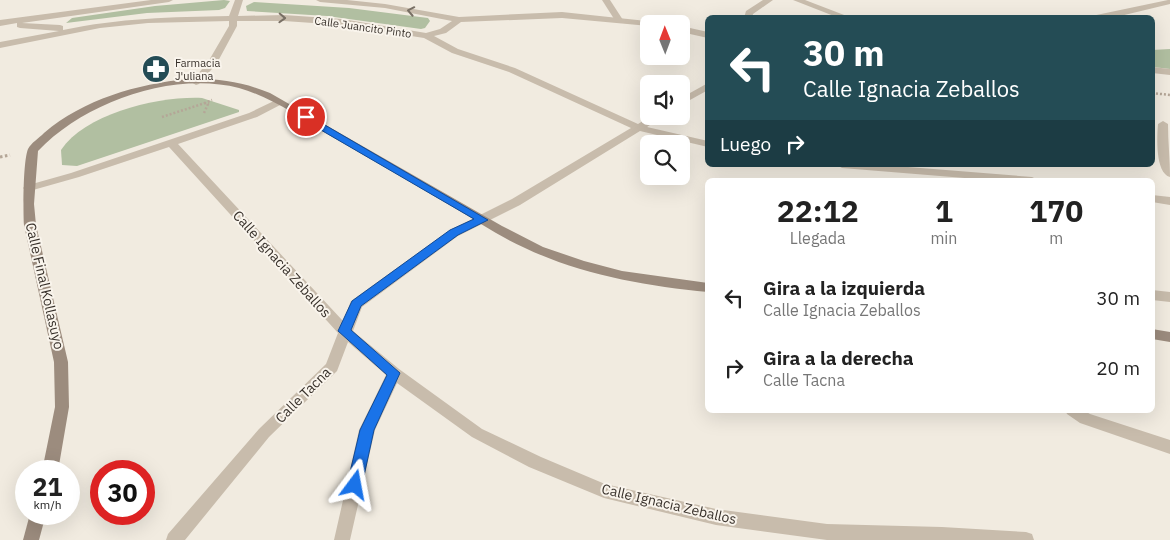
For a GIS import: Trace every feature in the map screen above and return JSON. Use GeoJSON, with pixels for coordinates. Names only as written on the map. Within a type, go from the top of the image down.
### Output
{"type":"FeatureCollection","features":[{"type":"Feature","properties":{"kind":"main road","name":"Calle Final Kollasuyo"},"geometry":{"type":"LineString","coordinates":[[52,460],[62,407],[61,362],[30,226],[28,204],[33,150],[56,129],[72,118],[97,105],[142,89],[196,82],[227,83],[256,90],[539,250],[590,268],[628,278],[705,288]]}},
{"type":"Feature","properties":{"kind":"main road"},"geometry":{"type":"LineString","coordinates":[[1155,334],[1170,337]]}},
{"type":"Feature","properties":{"kind":"main road"},"geometry":{"type":"LineString","coordinates":[[31,540],[35,525]]}},
{"type":"Feature","properties":{"kind":"street"},"geometry":{"type":"LineString","coordinates":[[0,24],[169,0]]}},
{"type":"Feature","properties":{"kind":"street"},"geometry":{"type":"LineString","coordinates":[[196,82],[212,62],[233,26],[233,18],[239,0]]}},
{"type":"Feature","properties":{"kind":"street","name":"Calle Juancito Pinto"},"geometry":{"type":"LineString","coordinates":[[320,0],[385,6],[459,20]]}},
{"type":"Feature","properties":{"kind":"street"},"geometry":{"type":"LineString","coordinates":[[606,0],[619,20]]}},
{"type":"Feature","properties":{"kind":"street"},"geometry":{"type":"LineString","coordinates":[[748,15],[749,12],[769,0]]}},
{"type":"Feature","properties":{"kind":"street"},"geometry":{"type":"LineString","coordinates":[[797,0],[840,15]]}},
{"type":"Feature","properties":{"kind":"street"},"geometry":{"type":"LineString","coordinates":[[1106,15],[1170,2]]}},
{"type":"Feature","properties":{"kind":"street"},"geometry":{"type":"LineString","coordinates":[[426,36],[443,31],[459,20],[562,15],[640,23]]}},
{"type":"Feature","properties":{"kind":"street","name":"Calle Juancito Pinto"},"geometry":{"type":"LineString","coordinates":[[0,44],[78,29],[148,20],[284,18],[342,22],[426,36],[455,51],[512,70],[639,128],[705,143]]}},
{"type":"Feature","properties":{"kind":"street"},"geometry":{"type":"LineString","coordinates":[[0,24],[78,29]]}},
{"type":"Feature","properties":{"kind":"street"},"geometry":{"type":"LineString","coordinates":[[690,31],[705,33]]}},
{"type":"Feature","properties":{"kind":"street"},"geometry":{"type":"LineString","coordinates":[[1155,70],[1170,72]]}},
{"type":"Feature","properties":{"kind":"street"},"geometry":{"type":"LineString","coordinates":[[690,97],[705,88]]}},
{"type":"Feature","properties":{"kind":"street"},"geometry":{"type":"LineString","coordinates":[[29,188],[76,175],[253,116],[279,102]]}},
{"type":"Feature","properties":{"kind":"street"},"geometry":{"type":"LineString","coordinates":[[1163,124],[1162,151],[1170,174]]}},
{"type":"Feature","properties":{"kind":"street","name":"Calle Tacna"},"geometry":{"type":"LineString","coordinates":[[174,540],[264,433],[332,367],[344,331],[356,304],[454,233],[516,202],[644,125]]}},
{"type":"Feature","properties":{"kind":"street","name":"Calle Ignacia Zeballos"},"geometry":{"type":"LineString","coordinates":[[171,142],[344,331],[394,373],[477,434],[535,462],[604,491],[716,517],[827,532],[942,535],[1026,540]]}},
{"type":"Feature","properties":{"kind":"street"},"geometry":{"type":"LineString","coordinates":[[867,167],[1007,178]]}},
{"type":"Feature","properties":{"kind":"street"},"geometry":{"type":"LineString","coordinates":[[1155,199],[1170,202]]}},
{"type":"Feature","properties":{"kind":"street"},"geometry":{"type":"LineString","coordinates":[[1155,295],[1170,297]]}},
{"type":"Feature","properties":{"kind":"street"},"geometry":{"type":"LineString","coordinates":[[342,540],[367,430],[394,373]]}},
{"type":"Feature","properties":{"kind":"street"},"geometry":{"type":"LineString","coordinates":[[1076,413],[1085,419],[1170,447]]}},
{"type":"Feature","properties":{"kind":"path"},"geometry":{"type":"LineString","coordinates":[[1155,93],[1170,95]]}},
{"type":"Feature","properties":{"kind":"path"},"geometry":{"type":"LineString","coordinates":[[162,117],[205,103],[206,98]]}},
{"type":"Feature","properties":{"kind":"path"},"geometry":{"type":"LineString","coordinates":[[0,157],[10,155]]}},
{"type":"Feature","properties":{"kind":"green space"},"geometry":{"type":"Polygon","coordinates":[[[230,1],[225,8],[219,10],[147,13],[66,23],[72,18],[155,6],[230,1]]]}},
{"type":"Feature","properties":{"kind":"green space"},"geometry":{"type":"Polygon","coordinates":[[[254,2],[349,8],[428,18],[430,21],[425,28],[421,29],[327,16],[247,11],[246,6],[254,2]]]}},
{"type":"Feature","properties":{"kind":"green space"},"geometry":{"type":"Polygon","coordinates":[[[1170,49],[1170,69],[1155,67],[1155,50],[1170,49]]]}},
{"type":"Feature","properties":{"kind":"green space"},"geometry":{"type":"Polygon","coordinates":[[[202,98],[239,110],[239,112],[77,166],[62,165],[61,150],[72,137],[105,117],[125,109],[165,100],[202,98]]]}},
{"type":"Feature","properties":{"kind":"place","name":"Farmacia J'uliana"},"geometry":{"type":"Point","coordinates":[156,69]}},
{"type":"Feature","properties":{"kind":"route"},"geometry":{"type":"LineString","coordinates":[[306,117],[483,220],[454,233],[356,304],[344,331],[394,373],[367,430],[355,485]]}}]}
